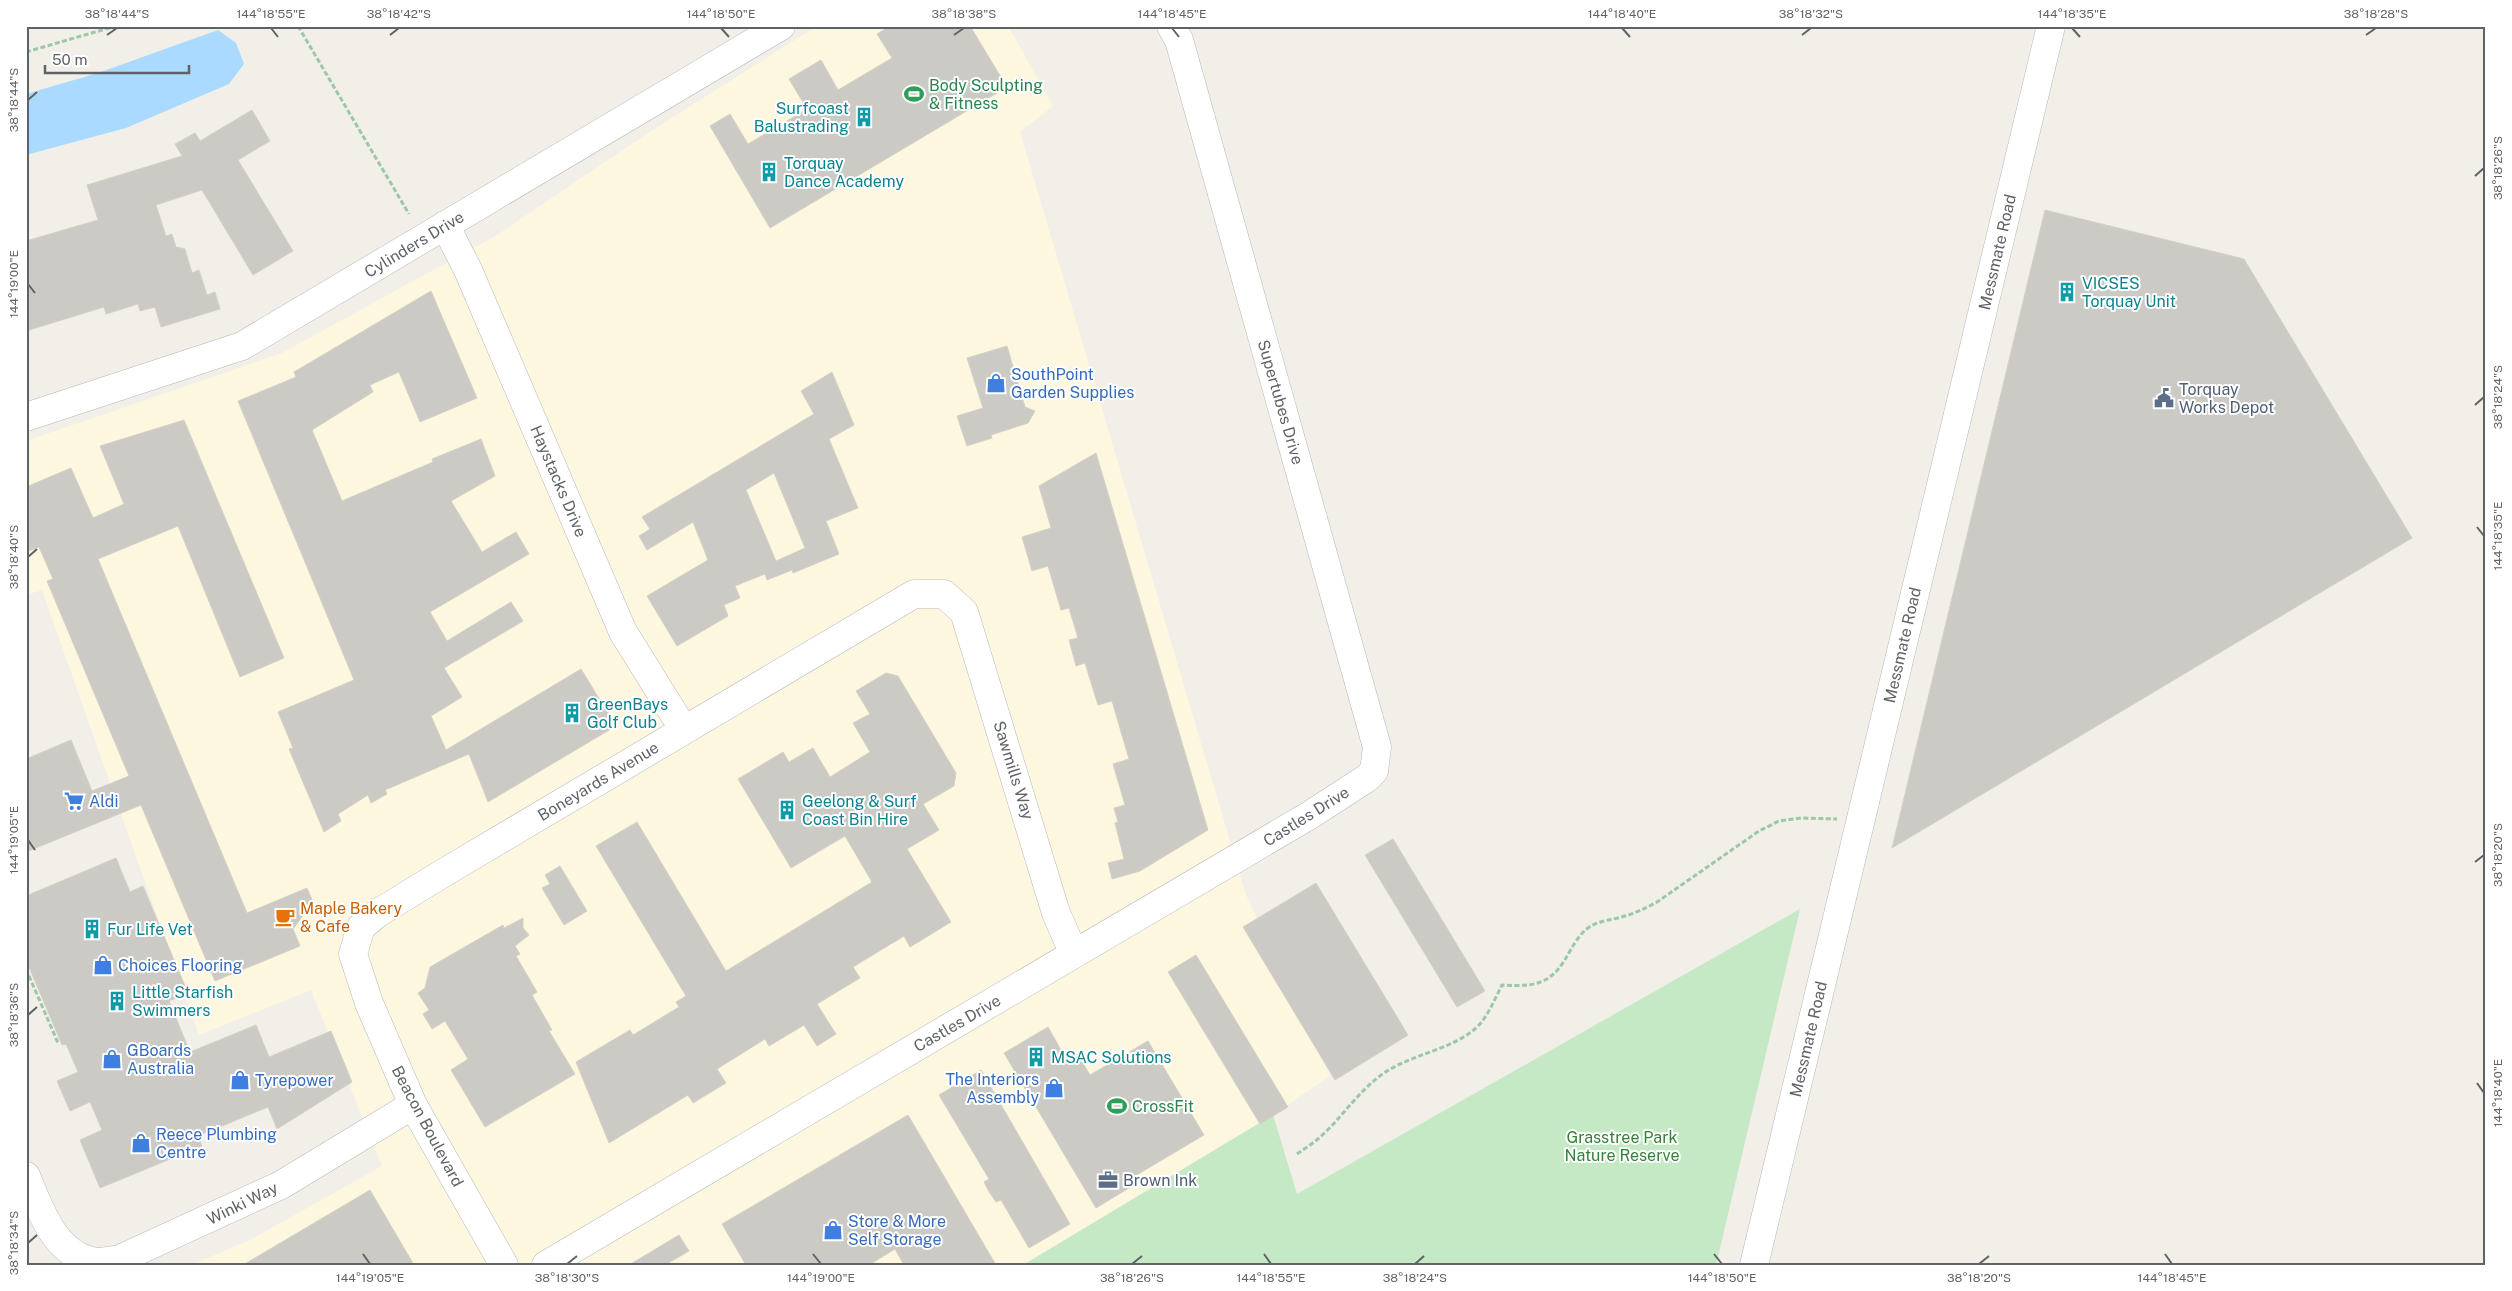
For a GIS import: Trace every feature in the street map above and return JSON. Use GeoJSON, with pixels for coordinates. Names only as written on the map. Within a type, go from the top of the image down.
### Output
{"type":"FeatureCollection","features":[{"type":"Feature","properties":{"kind":"street","name":"Cylinders Drive"},"geometry":{"type":"LineString","coordinates":[[26,417],[242,346],[781,26]]}},
{"type":"Feature","properties":{"kind":"street","name":"Supertubes Drive"},"geometry":{"type":"LineString","coordinates":[[1171,26],[1179,40],[1378,747],[1374,771],[1367,778]]}},
{"type":"Feature","properties":{"kind":"street","name":"Messmate Road"},"geometry":{"type":"LineString","coordinates":[[1754,1265],[2051,26]]}},
{"type":"Feature","properties":{"kind":"street","name":"Haystacks Drive"},"geometry":{"type":"LineString","coordinates":[[445,225],[468,270],[624,632],[684,730]]}},
{"type":"Feature","properties":{"kind":"street","name":"Boneyards Avenue"},"geometry":{"type":"LineString","coordinates":[[352,954],[361,927],[378,913],[914,594],[944,594]]}},
{"type":"Feature","properties":{"kind":"street","name":"Sawmills Way"},"geometry":{"type":"LineString","coordinates":[[944,594],[964,612],[1056,912],[1074,954]]}},
{"type":"Feature","properties":{"kind":"street","name":"Castles Drive"},"geometry":{"type":"LineString","coordinates":[[546,1265],[1310,815],[1367,778]]}},
{"type":"Feature","properties":{"kind":"street","name":"Beacon Boulevard"},"geometry":{"type":"LineString","coordinates":[[352,954],[369,1003],[413,1105],[504,1265]]}},
{"type":"Feature","properties":{"kind":"street","name":"Winki Way"},"geometry":{"type":"LineString","coordinates":[[26,1176],[58,1254],[71,1253],[97,1262],[120,1259],[281,1185],[413,1105]]}},
{"type":"Feature","properties":{"kind":"path"},"geometry":{"type":"LineString","coordinates":[[26,52],[116,26]]}},
{"type":"Feature","properties":{"kind":"path"},"geometry":{"type":"LineString","coordinates":[[298,26],[409,214]]}},
{"type":"Feature","properties":{"kind":"path"},"geometry":{"type":"LineString","coordinates":[[1297,1154],[1319,1138],[1356,1097],[1383,1073],[1415,1057],[1464,1037],[1476,1028],[1485,1017],[1502,986],[1527,987],[1541,983],[1554,974],[1565,961],[1578,938],[1590,926],[1641,911],[1759,831],[1779,821],[1801,818],[1839,819],[1860,823]]}},
{"type":"Feature","properties":{"kind":"path"},"geometry":{"type":"LineString","coordinates":[[26,969],[58,1043]]}},
{"type":"Feature","properties":{"kind":"shaded area"},"geometry":{"type":"Polygon","coordinates":[[[817,26],[1008,26],[1053,106],[1020,132],[1246,895],[1330,1076],[1273,1115],[1023,1265],[191,1265],[250,1240],[382,1166],[311,990],[199,1035],[42,590],[26,595],[26,441],[282,353],[497,235],[648,133],[817,26]]]}},
{"type":"Feature","properties":{"kind":"green space","name":"Grasstree Park Nature Reserve"},"geometry":{"type":"Polygon","coordinates":[[[1800,909],[1716,1265],[1023,1265],[1273,1115],[1297,1194],[1800,909]]]}},
{"type":"Feature","properties":{"kind":"water"},"geometry":{"type":"Polygon","coordinates":[[[218,30],[236,43],[244,64],[229,84],[126,128],[26,155],[26,94],[98,73],[218,30]]]}},
{"type":"Feature","properties":{"kind":"building"},"geometry":{"type":"Polygon","coordinates":[[[890,26],[970,26],[1007,87],[770,228],[710,126],[730,114],[748,144],[807,109],[789,79],[821,60],[838,90],[892,58],[877,34],[890,26]]]}},
{"type":"Feature","properties":{"kind":"building"},"geometry":{"type":"Polygon","coordinates":[[[252,110],[270,141],[238,160],[293,251],[253,275],[202,190],[156,205],[166,236],[172,234],[176,247],[185,249],[192,273],[199,270],[207,295],[215,292],[220,309],[161,327],[155,307],[140,311],[138,304],[106,314],[104,307],[26,331],[26,241],[98,220],[87,185],[182,156],[175,144],[195,133],[200,141],[252,110]]]}},
{"type":"Feature","properties":{"kind":"building","name":"Torquay Works Depot"},"geometry":{"type":"Polygon","coordinates":[[[2045,210],[2244,259],[2412,538],[1892,848],[2045,210]]]}},
{"type":"Feature","properties":{"kind":"building"},"geometry":{"type":"Polygon","coordinates":[[[431,291],[477,398],[420,422],[399,372],[370,385],[373,392],[312,430],[342,501],[433,462],[432,459],[481,439],[495,476],[451,501],[482,552],[516,532],[529,554],[430,612],[447,641],[511,602],[523,621],[444,668],[462,697],[431,716],[446,750],[581,669],[616,726],[488,802],[469,754],[385,790],[387,794],[371,803],[368,795],[338,814],[341,821],[324,832],[289,749],[293,748],[278,712],[354,680],[238,401],[296,377],[294,372],[431,291]]]}},
{"type":"Feature","properties":{"kind":"building","name":"SouthPoint Garden Supplies"},"geometry":{"type":"Polygon","coordinates":[[[1007,346],[1025,407],[1035,411],[1028,423],[991,435],[992,438],[967,446],[957,416],[983,408],[967,358],[1007,346]]]}},
{"type":"Feature","properties":{"kind":"building"},"geometry":{"type":"Polygon","coordinates":[[[832,372],[854,425],[829,439],[858,508],[826,521],[839,554],[793,573],[792,570],[767,580],[765,574],[735,586],[740,598],[724,605],[728,616],[677,646],[647,596],[708,560],[693,522],[647,550],[639,536],[650,529],[642,517],[814,414],[801,391],[832,372]],[[774,473],[746,490],[776,561],[805,548],[774,473]]]}},
{"type":"Feature","properties":{"kind":"building"},"geometry":{"type":"Polygon","coordinates":[[[184,420],[284,658],[240,677],[178,526],[98,559],[247,913],[307,888],[313,902],[293,929],[300,946],[215,981],[141,805],[26,852],[26,759],[71,740],[92,791],[129,776],[47,581],[53,579],[39,547],[26,552],[26,487],[71,468],[93,518],[124,504],[100,446],[184,420]]]}},
{"type":"Feature","properties":{"kind":"building"},"geometry":{"type":"Polygon","coordinates":[[[1096,453],[1208,830],[1140,871],[1112,879],[1108,863],[1124,859],[1115,823],[1118,822],[1114,808],[1125,805],[1113,764],[1129,759],[1112,701],[1098,705],[1085,663],[1076,666],[1069,640],[1078,638],[1069,608],[1061,610],[1048,566],[1032,571],[1022,537],[1051,528],[1039,486],[1096,453]]]}},
{"type":"Feature","properties":{"kind":"building"},"geometry":{"type":"Polygon","coordinates":[[[886,673],[898,676],[956,773],[954,786],[923,804],[939,830],[907,849],[951,922],[910,947],[904,936],[853,967],[860,978],[817,1004],[836,1034],[817,1046],[804,1025],[769,1046],[765,1039],[717,1069],[726,1083],[693,1103],[688,1095],[609,1143],[576,1062],[630,1030],[633,1035],[679,1007],[676,1002],[686,996],[596,846],[637,822],[726,971],[872,882],[845,836],[791,868],[738,779],[783,752],[789,762],[813,748],[830,777],[870,752],[853,723],[870,714],[856,691],[886,673]]]}},
{"type":"Feature","properties":{"kind":"building"},"geometry":{"type":"Polygon","coordinates":[[[1393,839],[1485,991],[1457,1007],[1365,855],[1393,839]]]}},
{"type":"Feature","properties":{"kind":"building"},"geometry":{"type":"Polygon","coordinates":[[[116,858],[130,892],[143,886],[188,993],[169,1001],[190,1052],[256,1025],[269,1057],[331,1031],[352,1082],[277,1129],[268,1107],[198,1136],[202,1146],[100,1188],[80,1140],[102,1130],[90,1102],[70,1111],[57,1081],[78,1072],[66,1044],[62,1045],[26,960],[26,896],[116,858]]]}},
{"type":"Feature","properties":{"kind":"building"},"geometry":{"type":"Polygon","coordinates":[[[560,866],[587,911],[564,925],[542,888],[550,884],[545,875],[560,866]]]}},
{"type":"Feature","properties":{"kind":"building"},"geometry":{"type":"Polygon","coordinates":[[[1316,883],[1408,1035],[1335,1080],[1243,927],[1316,883]]]}},
{"type":"Feature","properties":{"kind":"building"},"geometry":{"type":"Polygon","coordinates":[[[523,918],[523,928],[529,935],[515,946],[520,954],[516,956],[537,992],[532,995],[552,1030],[549,1031],[575,1074],[485,1127],[451,1070],[468,1059],[445,1021],[432,1029],[423,1014],[429,1010],[418,993],[425,988],[430,967],[503,925],[504,928],[523,918]]]}},
{"type":"Feature","properties":{"kind":"building"},"geometry":{"type":"Polygon","coordinates":[[[1196,955],[1288,1107],[1260,1124],[1168,972],[1196,955]]]}},
{"type":"Feature","properties":{"kind":"building"},"geometry":{"type":"Polygon","coordinates":[[[1048,1027],[1069,1064],[1080,1058],[1090,1075],[1148,1041],[1204,1135],[1135,1176],[1139,1182],[1096,1208],[1004,1053],[1048,1027]]]}},
{"type":"Feature","properties":{"kind":"building"},"geometry":{"type":"Polygon","coordinates":[[[981,1070],[1070,1224],[1029,1248],[1001,1200],[996,1202],[988,1190],[984,1182],[989,1179],[939,1095],[981,1070]]]}},
{"type":"Feature","properties":{"kind":"building"},"geometry":{"type":"Polygon","coordinates":[[[908,1115],[996,1265],[904,1265],[895,1249],[869,1265],[746,1265],[722,1224],[908,1115]]]}},
{"type":"Feature","properties":{"kind":"building"},"geometry":{"type":"Polygon","coordinates":[[[370,1190],[414,1265],[243,1265],[370,1190]]]}},
{"type":"Feature","properties":{"kind":"building"},"geometry":{"type":"Polygon","coordinates":[[[679,1235],[689,1251],[665,1265],[629,1265],[679,1235]]]}},
{"type":"Feature","properties":{"kind":"place","name":"Body Sculpting & Fitness"},"geometry":{"type":"Point","coordinates":[914,94]}},
{"type":"Feature","properties":{"kind":"place","name":"Surfcoast Balustrading"},"geometry":{"type":"Point","coordinates":[864,117]}},
{"type":"Feature","properties":{"kind":"place","name":"Torquay Dance Academy"},"geometry":{"type":"Point","coordinates":[769,172]}},
{"type":"Feature","properties":{"kind":"place","name":"VICSES Torquay Unit"},"geometry":{"type":"Point","coordinates":[2067,292]}},
{"type":"Feature","properties":{"kind":"place","name":"SouthPoint Garden Supplies"},"geometry":{"type":"Point","coordinates":[996,383]}},
{"type":"Feature","properties":{"kind":"place","name":"Torquay Works Depot"},"geometry":{"type":"Point","coordinates":[2164,398]}},
{"type":"Feature","properties":{"kind":"place","name":"GreenBays Golf Club"},"geometry":{"type":"Point","coordinates":[572,713]}},
{"type":"Feature","properties":{"kind":"place","name":"Aldi"},"geometry":{"type":"Point","coordinates":[74,801]}},
{"type":"Feature","properties":{"kind":"place","name":"Geelong & Surf Coast Bin Hire"},"geometry":{"type":"Point","coordinates":[787,810]}},
{"type":"Feature","properties":{"kind":"place","name":"Maple Bakery & Cafe"},"geometry":{"type":"Point","coordinates":[285,917]}},
{"type":"Feature","properties":{"kind":"place","name":"Fur Life Vet"},"geometry":{"type":"Point","coordinates":[92,929]}},
{"type":"Feature","properties":{"kind":"place","name":"Choices Flooring"},"geometry":{"type":"Point","coordinates":[103,965]}},
{"type":"Feature","properties":{"kind":"place","name":"Little Starfish Swimmers"},"geometry":{"type":"Point","coordinates":[117,1001]}},
{"type":"Feature","properties":{"kind":"place","name":"MSAC Solutions"},"geometry":{"type":"Point","coordinates":[1036,1057]}},
{"type":"Feature","properties":{"kind":"place","name":"GBoards Australia"},"geometry":{"type":"Point","coordinates":[112,1059]}},
{"type":"Feature","properties":{"kind":"place","name":"Tyrepower"},"geometry":{"type":"Point","coordinates":[240,1080]}},
{"type":"Feature","properties":{"kind":"place","name":"The Interiors Assembly"},"geometry":{"type":"Point","coordinates":[1054,1088]}},
{"type":"Feature","properties":{"kind":"place","name":"CrossFit"},"geometry":{"type":"Point","coordinates":[1117,1106]}},
{"type":"Feature","properties":{"kind":"place","name":"Reece Plumbing Centre"},"geometry":{"type":"Point","coordinates":[141,1143]}},
{"type":"Feature","properties":{"kind":"place","name":"Brown Ink"},"geometry":{"type":"Point","coordinates":[1108,1180]}},
{"type":"Feature","properties":{"kind":"place","name":"Store & More Self Storage"},"geometry":{"type":"Point","coordinates":[833,1230]}}]}
